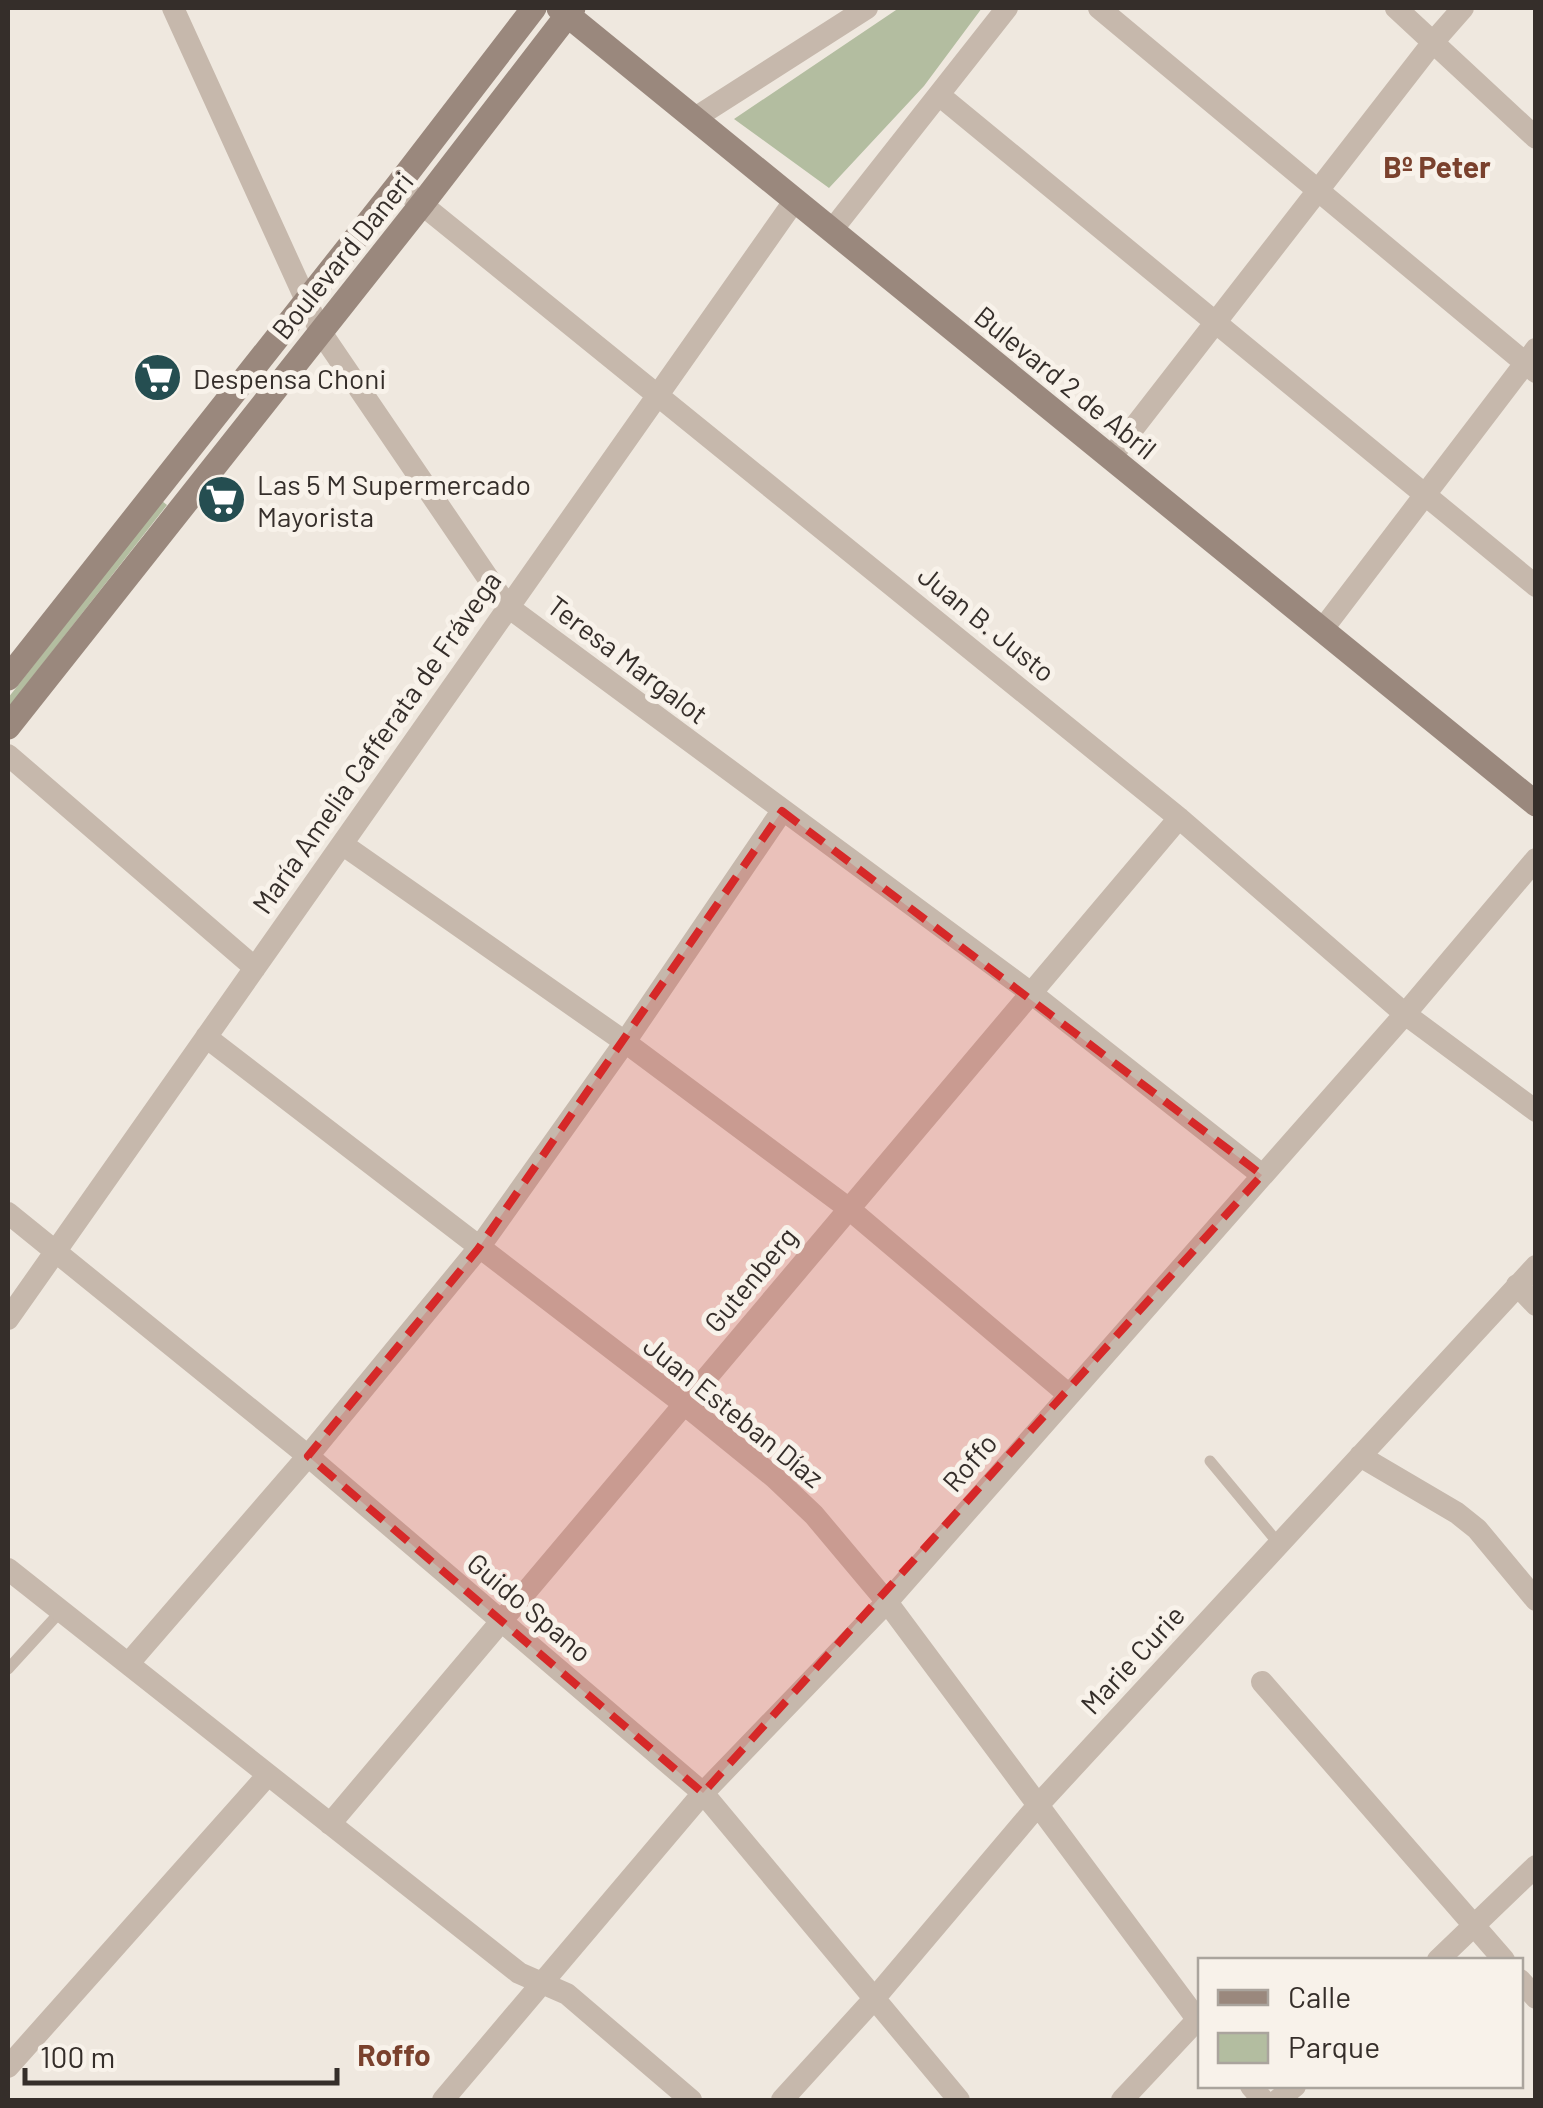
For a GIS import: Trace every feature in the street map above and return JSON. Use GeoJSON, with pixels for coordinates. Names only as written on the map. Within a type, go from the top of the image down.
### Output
{"type":"FeatureCollection","features":[{"type":"Feature","properties":{"kind":"main road","name":"Boulevard Daneri"},"geometry":{"type":"LineString","coordinates":[[8,678],[534,8]]}},
{"type":"Feature","properties":{"kind":"main road","name":"Boulevard Daneri"},"geometry":{"type":"LineString","coordinates":[[8,726],[422,204],[567,10]]}},
{"type":"Feature","properties":{"kind":"main road","name":"Bulevard 2 de Abril"},"geometry":{"type":"LineString","coordinates":[[567,10],[1536,804]]}},
{"type":"Feature","properties":{"kind":"main road"},"geometry":{"type":"LineString","coordinates":[[182,458],[204,477]]}},
{"type":"Feature","properties":{"kind":"street","name":"Teresa Margalot"},"geometry":{"type":"LineString","coordinates":[[173,8],[320,330],[508,606],[1031,993],[1262,1176]]}},
{"type":"Feature","properties":{"kind":"street"},"geometry":{"type":"LineString","coordinates":[[695,118],[867,8]]}},
{"type":"Feature","properties":{"kind":"street"},"geometry":{"type":"LineString","coordinates":[[832,230],[1007,8]]}},
{"type":"Feature","properties":{"kind":"street"},"geometry":{"type":"LineString","coordinates":[[1099,8],[1532,361],[1322,630]]}},
{"type":"Feature","properties":{"kind":"street"},"geometry":{"type":"LineString","coordinates":[[1396,8],[1536,138]]}},
{"type":"Feature","properties":{"kind":"street"},"geometry":{"type":"LineString","coordinates":[[1111,457],[1463,8]]}},
{"type":"Feature","properties":{"kind":"street"},"geometry":{"type":"LineString","coordinates":[[940,95],[1536,586]]}},
{"type":"Feature","properties":{"kind":"street","name":"Juan B. Justo"},"geometry":{"type":"LineString","coordinates":[[398,185],[1179,818],[1406,1014],[1536,1112]]}},
{"type":"Feature","properties":{"kind":"street","name":"María Amelia Cafferata de Frávega"},"geometry":{"type":"LineString","coordinates":[[8,1319],[795,200]]}},
{"type":"Feature","properties":{"kind":"street"},"geometry":{"type":"LineString","coordinates":[[8,755],[255,968]]}},
{"type":"Feature","properties":{"kind":"street"},"geometry":{"type":"LineString","coordinates":[[128,1664],[308,1456],[478,1249],[782,811]]}},
{"type":"Feature","properties":{"kind":"street","name":"Gutenberg"},"geometry":{"type":"LineString","coordinates":[[330,1824],[1179,818]]}},
{"type":"Feature","properties":{"kind":"street"},"geometry":{"type":"LineString","coordinates":[[342,844],[625,1042],[848,1208],[1069,1395]]}},
{"type":"Feature","properties":{"kind":"street","name":"Roffo"},"geometry":{"type":"LineString","coordinates":[[443,2100],[702,1793],[887,1602],[1406,1014],[1536,859]]}},
{"type":"Feature","properties":{"kind":"street","name":"Juan Esteban Díaz"},"geometry":{"type":"LineString","coordinates":[[206,1037],[684,1404],[814,1515],[887,1602],[1198,2020]]}},
{"type":"Feature","properties":{"kind":"street","name":"Guido Spano"},"geometry":{"type":"LineString","coordinates":[[8,1213],[308,1456],[702,1793],[959,2100]]}},
{"type":"Feature","properties":{"kind":"street","name":"Marie Curie"},"geometry":{"type":"LineString","coordinates":[[782,2100],[1040,1804],[1536,1266]]}},
{"type":"Feature","properties":{"kind":"street"},"geometry":{"type":"LineString","coordinates":[[1516,1285],[1536,1305]]}},
{"type":"Feature","properties":{"kind":"street"},"geometry":{"type":"LineString","coordinates":[[1360,1456],[1477,1529],[1536,1600]]}},
{"type":"Feature","properties":{"kind":"street"},"geometry":{"type":"LineString","coordinates":[[8,1570],[519,1973],[567,1994],[691,2100]]}},
{"type":"Feature","properties":{"kind":"street"},"geometry":{"type":"LineString","coordinates":[[1262,1682],[1502,1958]]}},
{"type":"Feature","properties":{"kind":"street"},"geometry":{"type":"LineString","coordinates":[[8,2067],[267,1776]]}},
{"type":"Feature","properties":{"kind":"street"},"geometry":{"type":"LineString","coordinates":[[1440,1958],[1536,1866]]}},
{"type":"Feature","properties":{"kind":"street"},"geometry":{"type":"LineString","coordinates":[[1122,2100],[1198,2022]]}},
{"type":"Feature","properties":{"kind":"lane"},"geometry":{"type":"LineString","coordinates":[[1210,1461],[1279,1544]]}},
{"type":"Feature","properties":{"kind":"lane"},"geometry":{"type":"LineString","coordinates":[[8,1670],[61,1612]]}},
{"type":"Feature","properties":{"kind":"highlighted area"},"geometry":{"type":"Polygon","coordinates":[[[782,811],[1262,1175],[703,1793],[308,1456],[478,1249],[782,811]]]}},
{"type":"Feature","properties":{"kind":"green space"},"geometry":{"type":"Polygon","coordinates":[[[899,8],[982,8],[924,86],[829,188],[734,119],[899,8]]]}},
{"type":"Feature","properties":{"kind":"green space"},"geometry":{"type":"Polygon","coordinates":[[[162,501],[167,505],[8,708],[8,698],[162,501]]]}},
{"type":"Feature","properties":{"kind":"place","name":"Despensa Choni"},"geometry":{"type":"Point","coordinates":[158,378]}},
{"type":"Feature","properties":{"kind":"place","name":"Las 5 M Supermercado Mayorista"},"geometry":{"type":"Point","coordinates":[222,500]}},
{"type":"Feature","properties":{"kind":"district","name":"Bº Peter"},"geometry":{"type":"Point","coordinates":[1437,166]}},
{"type":"Feature","properties":{"kind":"district","name":"Roffo"},"geometry":{"type":"Point","coordinates":[394,2054]}}]}
